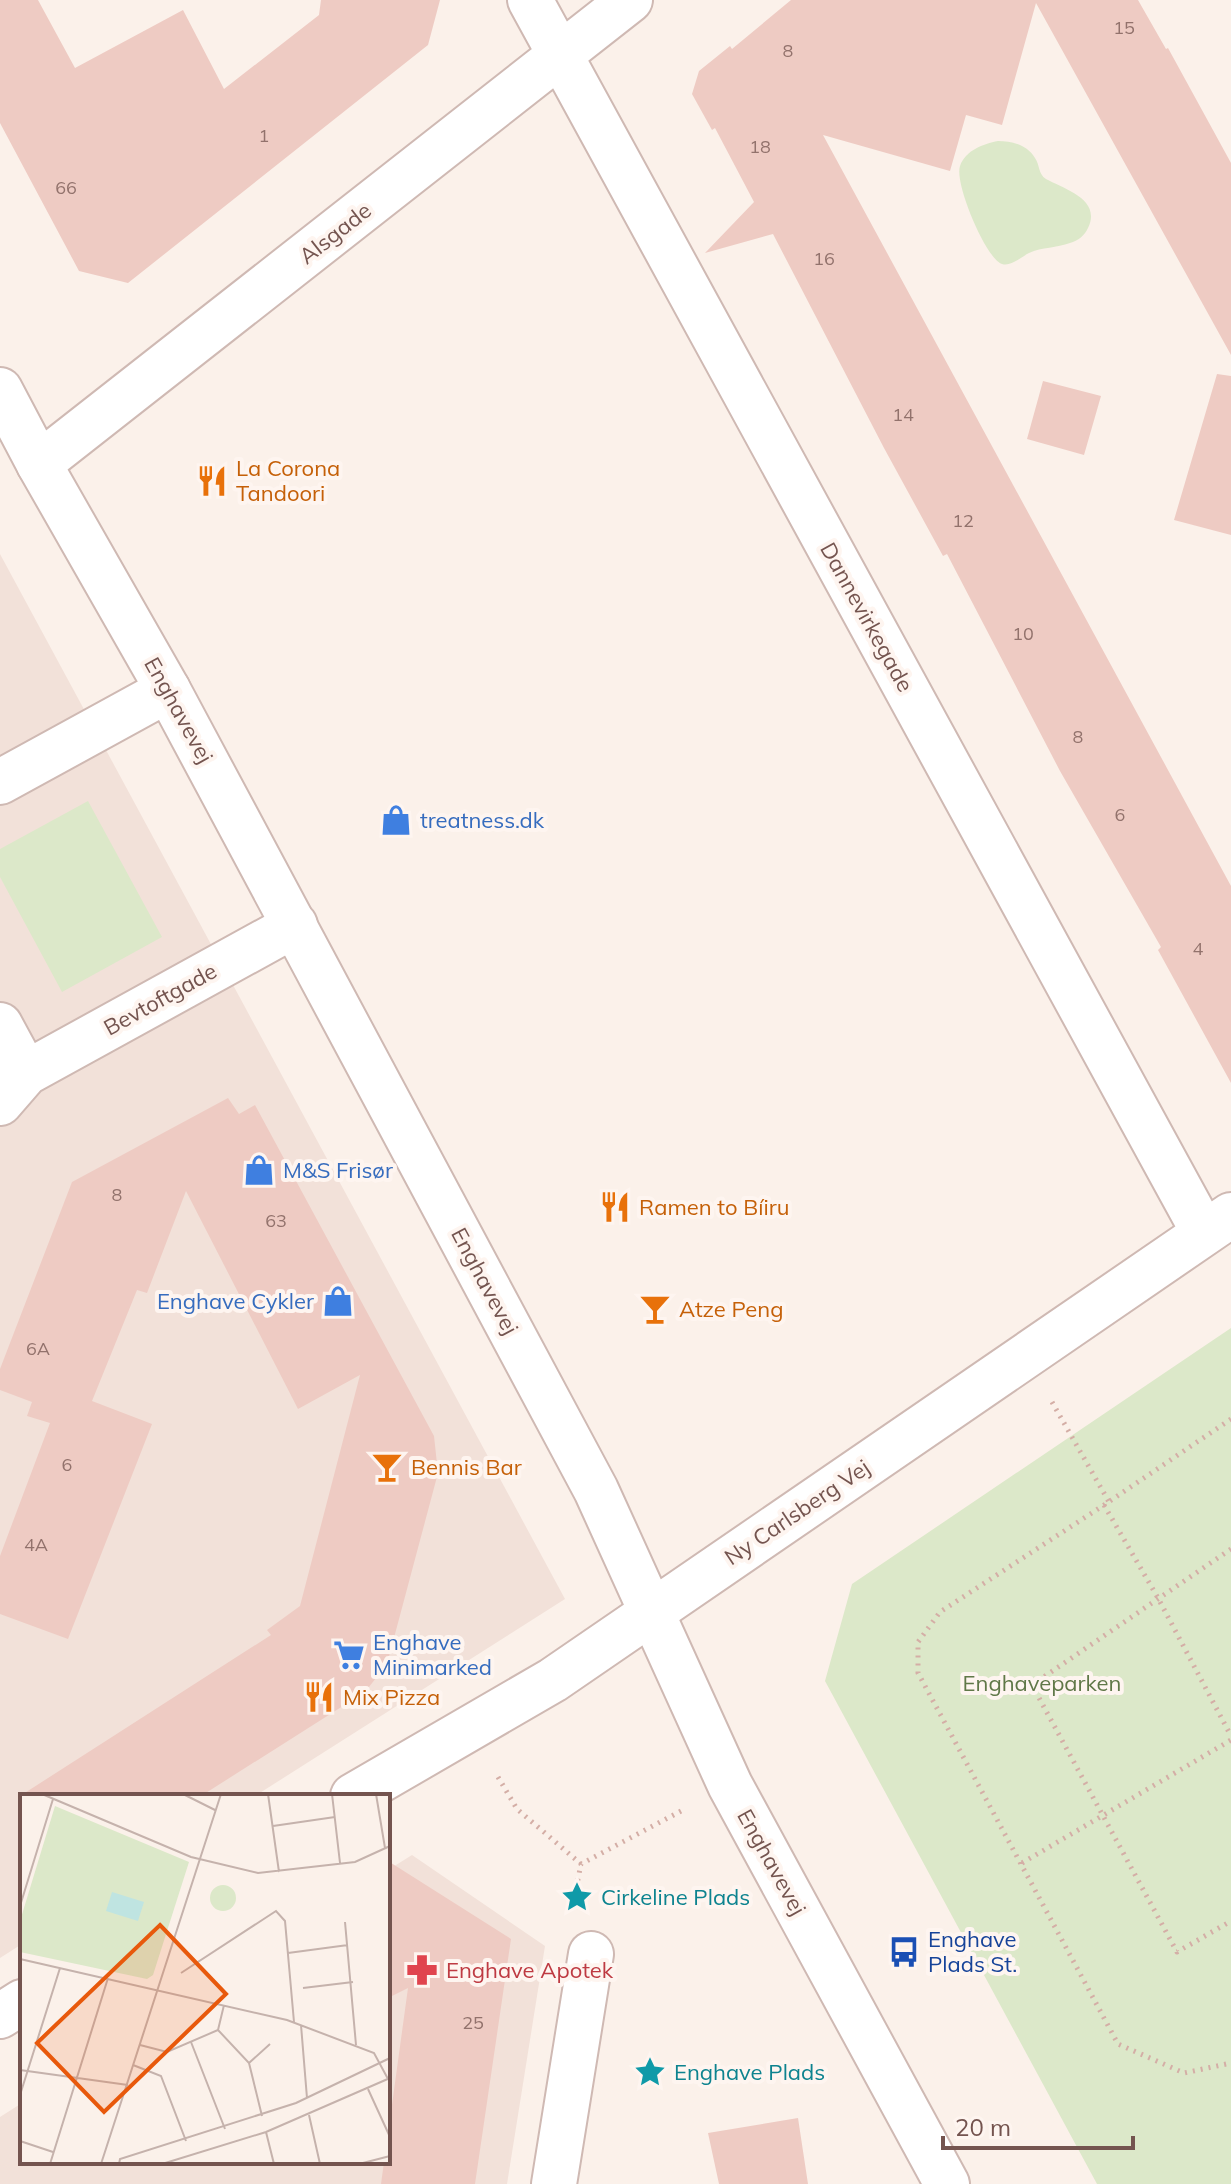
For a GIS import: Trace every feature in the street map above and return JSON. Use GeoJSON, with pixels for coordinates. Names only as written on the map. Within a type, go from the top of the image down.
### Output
{"type":"FeatureCollection","features":[{"type":"Feature","properties":{"kind":"street","name":"Dannevirkegade"},"geometry":{"type":"LineString","coordinates":[[530,0],[1218,1224]]}},
{"type":"Feature","properties":{"kind":"street","name":"Alsgade"},"geometry":{"type":"LineString","coordinates":[[39,464],[630,0]]}},
{"type":"Feature","properties":{"kind":"street","name":"Enghavevej"},"geometry":{"type":"LineString","coordinates":[[0,390],[168,690],[596,1490],[730,1785],[947,2184]]}},
{"type":"Feature","properties":{"kind":"street"},"geometry":{"type":"LineString","coordinates":[[0,782],[168,690]]}},
{"type":"Feature","properties":{"kind":"street","name":"Bevtoftgade"},"geometry":{"type":"LineString","coordinates":[[0,1025],[13,1088],[295,925]]}},
{"type":"Feature","properties":{"kind":"street","name":"Ny Carlsberg Vej"},"geometry":{"type":"LineString","coordinates":[[356,1794],[553,1680],[1218,1224]]}},
{"type":"Feature","properties":{"kind":"street"},"geometry":{"type":"LineString","coordinates":[[554,2184],[591,1954]]}},
{"type":"Feature","properties":{"kind":"street"},"geometry":{"type":"LineString","coordinates":[[0,2016],[20,2003]]}},
{"type":"Feature","properties":{"kind":"path"},"geometry":{"type":"LineString","coordinates":[[1022,1863],[1231,1738],[1026,1356]]}},
{"type":"Feature","properties":{"kind":"path"},"geometry":{"type":"LineString","coordinates":[[1231,1419],[940,1612],[918,1642],[918,1673],[1118,2044],[1184,2073],[1231,2063]]}},
{"type":"Feature","properties":{"kind":"path"},"geometry":{"type":"LineString","coordinates":[[1231,1549],[1032,1685],[1177,1952],[1231,1921]]}},
{"type":"Feature","properties":{"kind":"path"},"geometry":{"type":"LineString","coordinates":[[469,1728],[517,1809],[581,1864]]}},
{"type":"Feature","properties":{"kind":"path"},"geometry":{"type":"LineString","coordinates":[[581,1864],[730,1785]]}},
{"type":"Feature","properties":{"kind":"path"},"geometry":{"type":"LineString","coordinates":[[581,1864],[564,1948],[591,1954]]}},
{"type":"Feature","properties":{"kind":"shaded area"},"geometry":{"type":"Polygon","coordinates":[[[0,554],[565,1599],[258,1794],[20,1794],[20,1945],[0,1958],[0,554]]]}},
{"type":"Feature","properties":{"kind":"shaded area"},"geometry":{"type":"Polygon","coordinates":[[[412,1855],[545,1946],[507,2184],[0,2184],[0,2117],[20,2104],[20,2164],[390,2164],[390,1869],[412,1855]]]}},
{"type":"Feature","properties":{"kind":"green space"},"geometry":{"type":"Polygon","coordinates":[[[998,141],[1014,143],[1028,150],[1037,161],[1043,177],[1086,202],[1091,218],[1087,231],[1081,237],[1065,245],[1034,251],[1009,264],[995,259],[973,220],[959,175],[963,160],[971,152],[998,141]]]}},
{"type":"Feature","properties":{"kind":"green space"},"geometry":{"type":"Polygon","coordinates":[[[88,801],[162,937],[62,992],[0,877],[0,849],[88,801]]]}},
{"type":"Feature","properties":{"kind":"green space","name":"Enghaveparken"},"geometry":{"type":"Polygon","coordinates":[[[1231,1328],[1231,2184],[1097,2184],[825,1681],[852,1584],[1231,1328]]]}},
{"type":"Feature","properties":{"kind":"building"},"geometry":{"type":"Polygon","coordinates":[[[0,0],[38,0],[75,68],[183,10],[224,89],[319,15],[321,0],[440,0],[428,45],[128,283],[79,271],[0,123],[0,0]]]}},
{"type":"Feature","properties":{"kind":"building"},"geometry":{"type":"Polygon","coordinates":[[[791,0],[1138,0],[1231,163],[1231,355],[1036,3],[1002,125],[966,115],[950,171],[823,135],[1231,886],[1231,1083],[1158,950],[1161,947],[1060,771],[947,554],[943,556],[884,448],[773,234],[705,253],[754,202],[715,128],[712,130],[692,94],[699,71],[730,46],[732,49],[791,0]]]}},
{"type":"Feature","properties":{"kind":"building"},"geometry":{"type":"Polygon","coordinates":[[[1217,374],[1231,376],[1231,535],[1174,520],[1217,374]]]}},
{"type":"Feature","properties":{"kind":"building"},"geometry":{"type":"Polygon","coordinates":[[[1043,381],[1101,396],[1084,455],[1027,439],[1043,381]]]}},
{"type":"Feature","properties":{"kind":"building"},"geometry":{"type":"Polygon","coordinates":[[[228,1098],[239,1114],[255,1105],[434,1436],[438,1473],[387,1664],[365,1692],[204,1794],[23,1794],[271,1635],[267,1630],[300,1606],[360,1375],[298,1409],[186,1191],[147,1293],[137,1290],[92,1401],[152,1424],[68,1639],[0,1614],[0,1556],[50,1423],[27,1416],[32,1402],[0,1390],[0,1369],[72,1182],[228,1098]]]}},
{"type":"Feature","properties":{"kind":"building"},"geometry":{"type":"Polygon","coordinates":[[[390,1862],[511,1939],[475,2184],[381,2184],[384,2164],[390,2164],[390,2119],[408,1988],[390,1997],[390,1862]]]}},
{"type":"Feature","properties":{"kind":"building"},"geometry":{"type":"Polygon","coordinates":[[[798,2118],[808,2184],[719,2184],[708,2133],[798,2118]]]}},
{"type":"Feature","properties":{"kind":"place","name":"La Corona Tandoori"},"geometry":{"type":"Point","coordinates":[212,481]}},
{"type":"Feature","properties":{"kind":"place","name":"treatness.dk"},"geometry":{"type":"Point","coordinates":[396,820]}},
{"type":"Feature","properties":{"kind":"place","name":"M&S Frisør"},"geometry":{"type":"Point","coordinates":[259,1170]}},
{"type":"Feature","properties":{"kind":"place","name":"Ramen to Bíiru"},"geometry":{"type":"Point","coordinates":[615,1207]}},
{"type":"Feature","properties":{"kind":"place","name":"Enghave Cykler"},"geometry":{"type":"Point","coordinates":[338,1301]}},
{"type":"Feature","properties":{"kind":"place","name":"Atze Peng"},"geometry":{"type":"Point","coordinates":[655,1309]}},
{"type":"Feature","properties":{"kind":"place","name":"Bennis Bar"},"geometry":{"type":"Point","coordinates":[387,1467]}},
{"type":"Feature","properties":{"kind":"place","name":"Enghave Minimarked"},"geometry":{"type":"Point","coordinates":[349,1655]}},
{"type":"Feature","properties":{"kind":"place","name":"Mix Pizza"},"geometry":{"type":"Point","coordinates":[319,1697]}},
{"type":"Feature","properties":{"kind":"place","name":"Cirkeline Plads"},"geometry":{"type":"Point","coordinates":[577,1897]}},
{"type":"Feature","properties":{"kind":"place","name":"Enghave Plads St."},"geometry":{"type":"Point","coordinates":[904,1952]}},
{"type":"Feature","properties":{"kind":"place","name":"Enghave Apotek"},"geometry":{"type":"Point","coordinates":[422,1970]}},
{"type":"Feature","properties":{"kind":"place","name":"Enghave Plads"},"geometry":{"type":"Point","coordinates":[650,2072]}}]}
